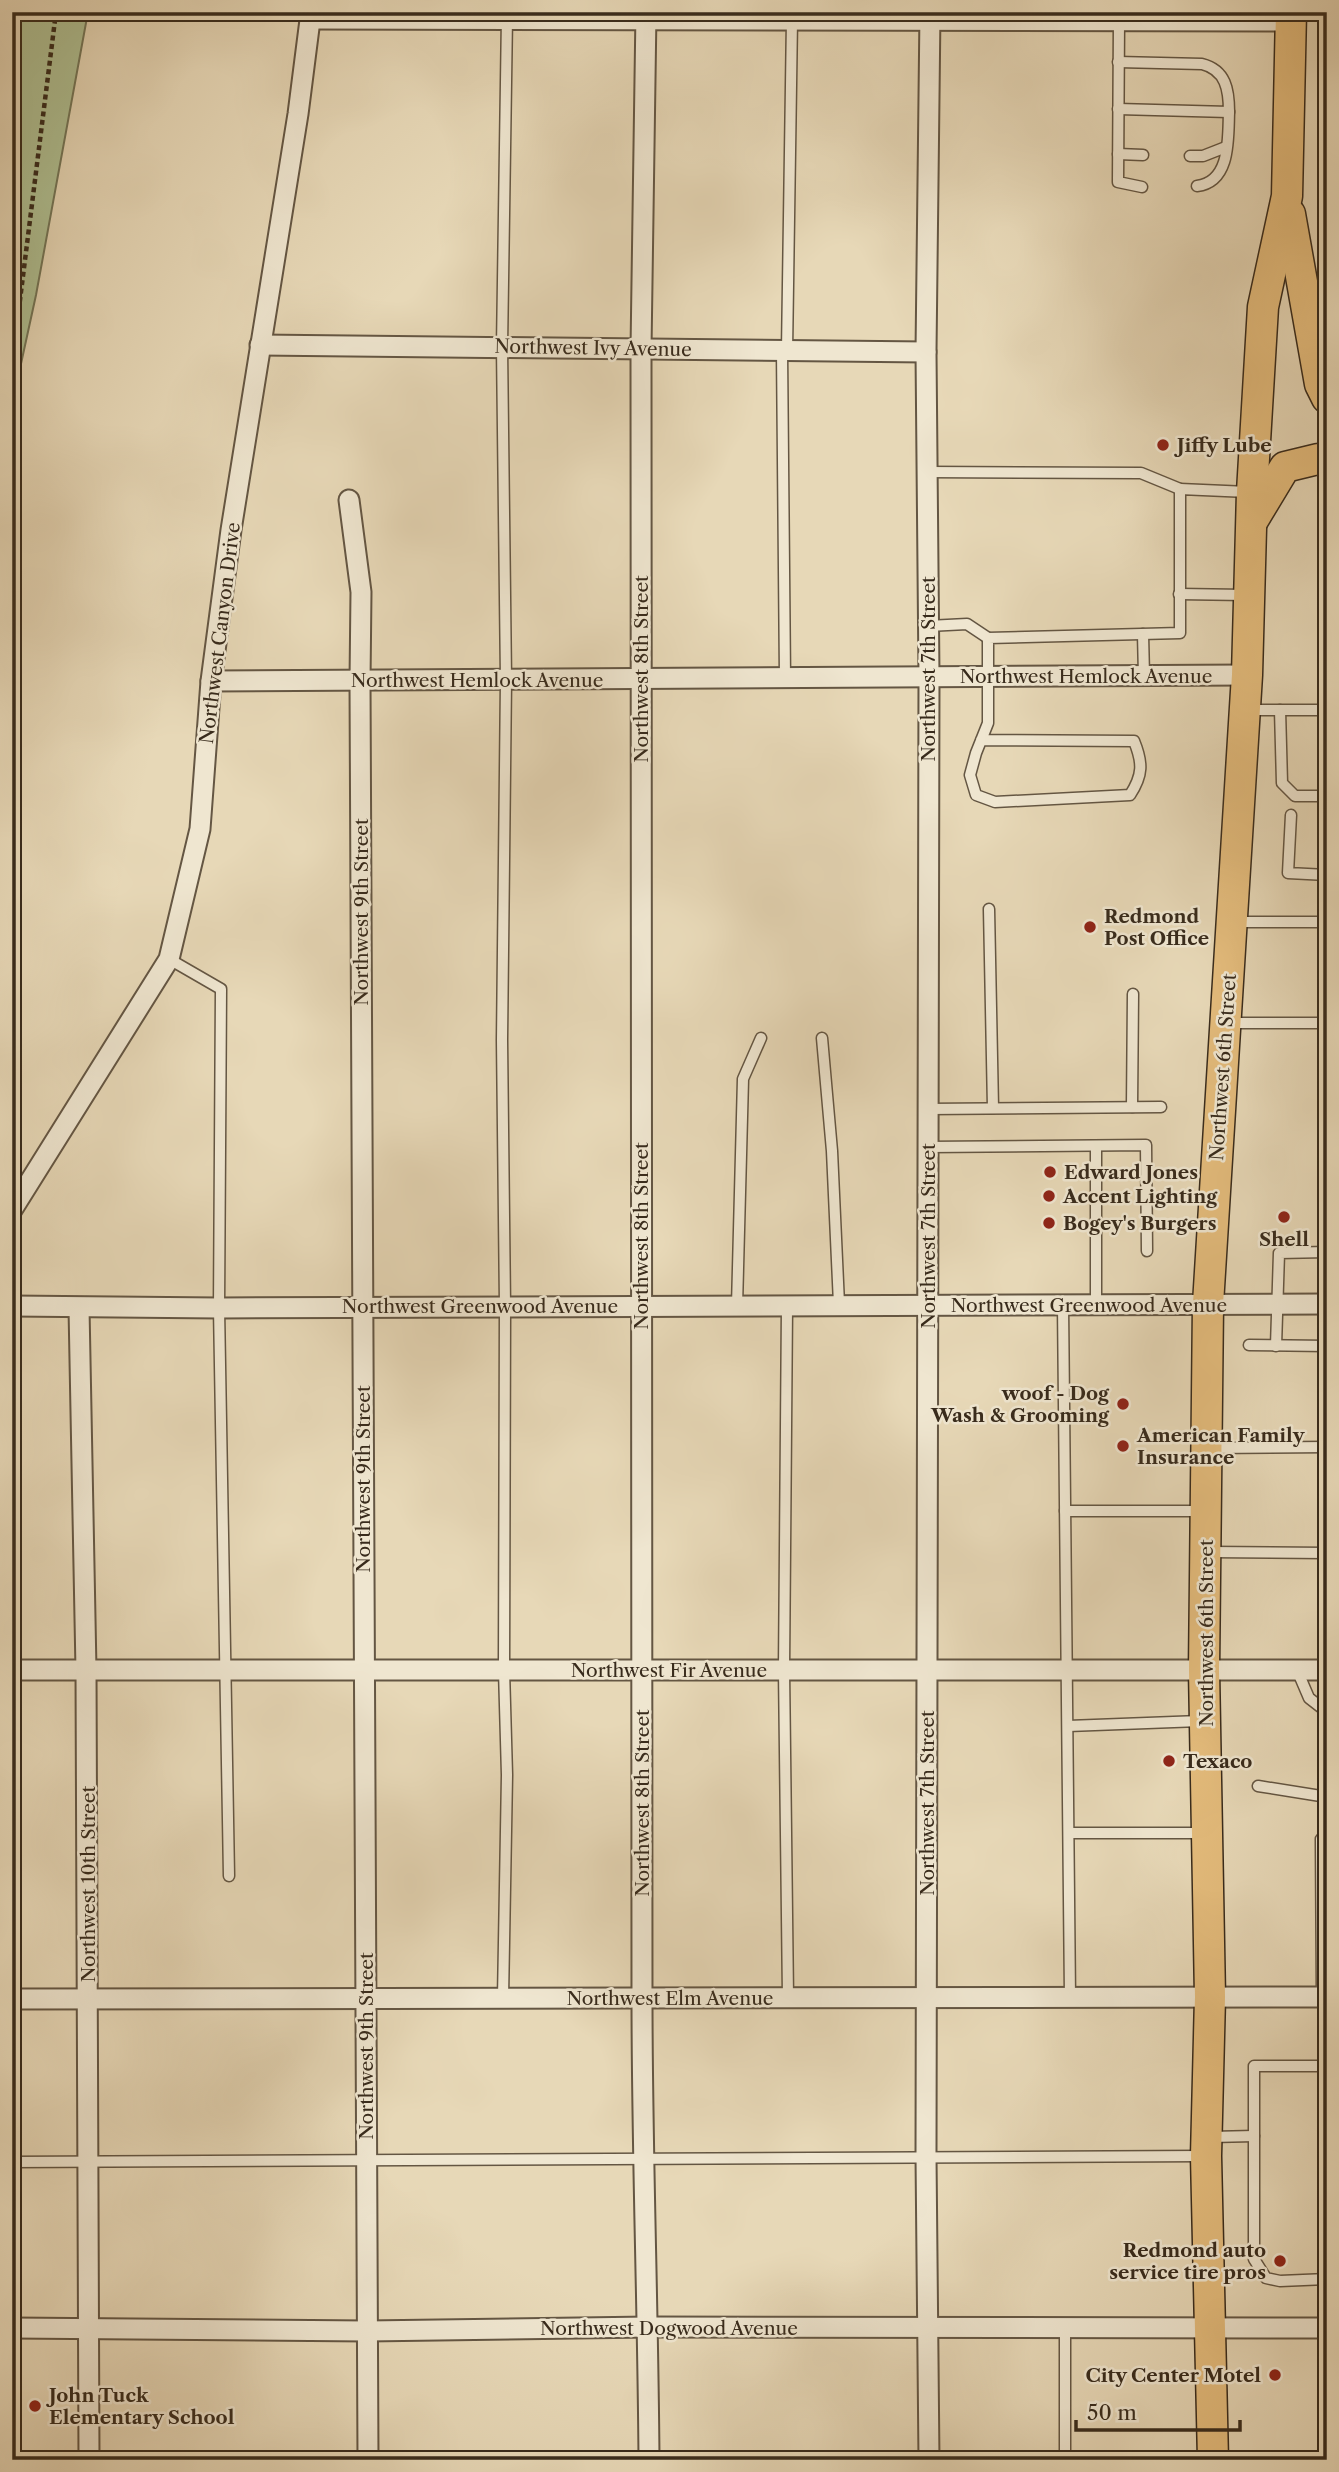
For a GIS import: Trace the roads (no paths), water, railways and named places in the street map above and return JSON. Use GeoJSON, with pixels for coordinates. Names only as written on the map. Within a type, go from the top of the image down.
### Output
{"type":"FeatureCollection","features":[{"type":"Feature","properties":{"kind":"main road","name":"Northwest 6th Street"},"geometry":{"type":"LineString","coordinates":[[1213,2460],[1206,2146],[1210,1997],[1204,1670],[1208,1304],[1247,675],[1252,492],[1264,307],[1287,196],[1291,17]]}},
{"type":"Feature","properties":{"kind":"main road"},"geometry":{"type":"LineString","coordinates":[[1287,196],[1320,384],[1327,398]]}},
{"type":"Feature","properties":{"kind":"main road"},"geometry":{"type":"LineString","coordinates":[[1251,525],[1285,467],[1318,459],[1327,462]]}},
{"type":"Feature","properties":{"kind":"street","name":"Northwest 8th Street"},"geometry":{"type":"LineString","coordinates":[[646,15],[641,679],[642,2158],[649,2327],[649,2460]]}},
{"type":"Feature","properties":{"kind":"street"},"geometry":{"type":"LineString","coordinates":[[311,16],[930,16],[1119,21],[1291,17]]}},
{"type":"Feature","properties":{"kind":"street","name":"Northwest Canyon Drive"},"geometry":{"type":"LineString","coordinates":[[12,1210],[169,959],[200,829],[211,681],[311,16]]}},
{"type":"Feature","properties":{"kind":"street","name":"Northwest 7th Street"},"geometry":{"type":"LineString","coordinates":[[929,2460],[926,2156],[929,626],[926,352],[930,16]]}},
{"type":"Feature","properties":{"kind":"street","name":"Northwest Ivy Avenue"},"geometry":{"type":"LineString","coordinates":[[260,345],[926,352]]}},
{"type":"Feature","properties":{"kind":"street","name":"Northwest 9th Street"},"geometry":{"type":"LineString","coordinates":[[349,500],[361,592],[359,681],[368,2460]]}},
{"type":"Feature","properties":{"kind":"street","name":"Northwest Hemlock Avenue"},"geometry":{"type":"LineString","coordinates":[[211,681],[1247,675]]}},
{"type":"Feature","properties":{"kind":"street","name":"Northwest Greenwood Avenue"},"geometry":{"type":"LineString","coordinates":[[12,1306],[219,1308],[1327,1304]]}},
{"type":"Feature","properties":{"kind":"street","name":"Northwest 10th Street"},"geometry":{"type":"LineString","coordinates":[[79,1308],[89,1999],[89,2460]]}},
{"type":"Feature","properties":{"kind":"street","name":"Northwest Fir Avenue"},"geometry":{"type":"LineString","coordinates":[[12,1670],[1327,1670]]}},
{"type":"Feature","properties":{"kind":"street","name":"Northwest Elm Avenue"},"geometry":{"type":"LineString","coordinates":[[12,1999],[1324,1997]]}},
{"type":"Feature","properties":{"kind":"street","name":"Northwest Dogwood Avenue"},"geometry":{"type":"LineString","coordinates":[[12,2328],[367,2331],[649,2327],[1327,2328]]}},
{"type":"Feature","properties":{"kind":"lane"},"geometry":{"type":"LineString","coordinates":[[503,1998],[507,1775],[504,1670],[505,1306],[502,1040],[506,680],[502,347],[507,16]]}},
{"type":"Feature","properties":{"kind":"lane"},"geometry":{"type":"LineString","coordinates":[[785,678],[788,17]]}},
{"type":"Feature","properties":{"kind":"lane"},"geometry":{"type":"LineString","coordinates":[[1119,21],[1118,182],[1142,187]]}},
{"type":"Feature","properties":{"kind":"lane"},"geometry":{"type":"LineString","coordinates":[[1118,62],[1210,66],[1226,83],[1229,112],[1225,161],[1213,182],[1197,186]]}},
{"type":"Feature","properties":{"kind":"lane"},"geometry":{"type":"LineString","coordinates":[[1118,108],[1229,112]]}},
{"type":"Feature","properties":{"kind":"lane"},"geometry":{"type":"LineString","coordinates":[[1190,156],[1203,156],[1226,147]]}},
{"type":"Feature","properties":{"kind":"lane"},"geometry":{"type":"LineString","coordinates":[[1118,154],[1143,155]]}},
{"type":"Feature","properties":{"kind":"lane"},"geometry":{"type":"LineString","coordinates":[[927,472],[1141,473],[1180,489],[1252,492]]}},
{"type":"Feature","properties":{"kind":"lane"},"geometry":{"type":"LineString","coordinates":[[929,626],[967,624],[988,638],[1180,633],[1180,489]]}},
{"type":"Feature","properties":{"kind":"lane"},"geometry":{"type":"LineString","coordinates":[[1179,594],[1249,595]]}},
{"type":"Feature","properties":{"kind":"lane"},"geometry":{"type":"LineString","coordinates":[[1143,634],[1144,676]]}},
{"type":"Feature","properties":{"kind":"lane"},"geometry":{"type":"LineString","coordinates":[[981,740],[1134,741],[1141,759],[1138,782],[1130,795],[995,802],[976,795],[970,775],[981,740],[988,723],[988,638]]}},
{"type":"Feature","properties":{"kind":"lane"},"geometry":{"type":"LineString","coordinates":[[1245,710],[1327,710]]}},
{"type":"Feature","properties":{"kind":"lane"},"geometry":{"type":"LineString","coordinates":[[1280,710],[1282,783],[1295,796],[1327,796]]}},
{"type":"Feature","properties":{"kind":"lane"},"geometry":{"type":"LineString","coordinates":[[1291,815],[1288,873],[1327,875]]}},
{"type":"Feature","properties":{"kind":"lane"},"geometry":{"type":"LineString","coordinates":[[989,909],[993,1108]]}},
{"type":"Feature","properties":{"kind":"lane"},"geometry":{"type":"LineString","coordinates":[[1232,922],[1327,922]]}},
{"type":"Feature","properties":{"kind":"lane"},"geometry":{"type":"LineString","coordinates":[[169,959],[221,989],[219,1308],[229,1875]]}},
{"type":"Feature","properties":{"kind":"lane"},"geometry":{"type":"LineString","coordinates":[[1132,1107],[1133,994]]}},
{"type":"Feature","properties":{"kind":"lane"},"geometry":{"type":"LineString","coordinates":[[1226,1023],[1327,1023]]}},
{"type":"Feature","properties":{"kind":"lane"},"geometry":{"type":"LineString","coordinates":[[737,1306],[743,1080],[761,1038]]}},
{"type":"Feature","properties":{"kind":"lane"},"geometry":{"type":"LineString","coordinates":[[822,1038],[832,1151],[839,1304]]}},
{"type":"Feature","properties":{"kind":"lane"},"geometry":{"type":"LineString","coordinates":[[928,1109],[1161,1107]]}},
{"type":"Feature","properties":{"kind":"lane"},"geometry":{"type":"LineString","coordinates":[[928,1147],[1146,1145],[1147,1251]]}},
{"type":"Feature","properties":{"kind":"lane"},"geometry":{"type":"LineString","coordinates":[[1096,1146],[1096,1304]]}},
{"type":"Feature","properties":{"kind":"lane"},"geometry":{"type":"LineString","coordinates":[[1276,1346],[1279,1253],[1327,1252]]}},
{"type":"Feature","properties":{"kind":"lane"},"geometry":{"type":"LineString","coordinates":[[1063,1305],[1070,1997]]}},
{"type":"Feature","properties":{"kind":"lane"},"geometry":{"type":"LineString","coordinates":[[787,1306],[784,1670],[788,1997]]}},
{"type":"Feature","properties":{"kind":"lane"},"geometry":{"type":"LineString","coordinates":[[1249,1345],[1327,1346]]}},
{"type":"Feature","properties":{"kind":"lane"},"geometry":{"type":"LineString","coordinates":[[1207,1448],[1327,1447]]}},
{"type":"Feature","properties":{"kind":"lane"},"geometry":{"type":"LineString","coordinates":[[1065,1511],[1206,1511]]}},
{"type":"Feature","properties":{"kind":"lane"},"geometry":{"type":"LineString","coordinates":[[1206,1552],[1327,1553]]}},
{"type":"Feature","properties":{"kind":"lane"},"geometry":{"type":"LineString","coordinates":[[1297,1670],[1309,1698],[1327,1712]]}},
{"type":"Feature","properties":{"kind":"lane"},"geometry":{"type":"LineString","coordinates":[[1068,1726],[1205,1721]]}},
{"type":"Feature","properties":{"kind":"lane"},"geometry":{"type":"LineString","coordinates":[[1258,1786],[1327,1797]]}},
{"type":"Feature","properties":{"kind":"lane"},"geometry":{"type":"LineString","coordinates":[[1069,1833],[1207,1833]]}},
{"type":"Feature","properties":{"kind":"lane"},"geometry":{"type":"LineString","coordinates":[[1321,1839],[1324,1997]]}},
{"type":"Feature","properties":{"kind":"lane"},"geometry":{"type":"LineString","coordinates":[[1327,2066],[1254,2066],[1254,2259],[1266,2278],[1280,2281],[1327,2279]]}},
{"type":"Feature","properties":{"kind":"lane"},"geometry":{"type":"LineString","coordinates":[[12,2162],[926,2156],[1206,2146],[1254,2136]]}},
{"type":"Feature","properties":{"kind":"lane"},"geometry":{"type":"LineString","coordinates":[[1065,2328],[1065,2460]]}},
{"type":"Feature","properties":{"kind":"place","name":"Jiffy Lube"},"geometry":{"type":"Point","coordinates":[1163,445]}},
{"type":"Feature","properties":{"kind":"place","name":"Redmond Post Office"},"geometry":{"type":"Point","coordinates":[1090,927]}},
{"type":"Feature","properties":{"kind":"place","name":"Edward Jones"},"geometry":{"type":"Point","coordinates":[1050,1172]}},
{"type":"Feature","properties":{"kind":"place","name":"Accent Lighting"},"geometry":{"type":"Point","coordinates":[1049,1196]}},
{"type":"Feature","properties":{"kind":"place","name":"Shell"},"geometry":{"type":"Point","coordinates":[1284,1217]}},
{"type":"Feature","properties":{"kind":"place","name":"Bogey's Burgers"},"geometry":{"type":"Point","coordinates":[1049,1223]}},
{"type":"Feature","properties":{"kind":"place","name":"woof - Dog Wash & Grooming"},"geometry":{"type":"Point","coordinates":[1123,1404]}},
{"type":"Feature","properties":{"kind":"place","name":"American Family Insurance"},"geometry":{"type":"Point","coordinates":[1123,1446]}},
{"type":"Feature","properties":{"kind":"place","name":"Texaco"},"geometry":{"type":"Point","coordinates":[1169,1761]}},
{"type":"Feature","properties":{"kind":"place","name":"Redmond auto service tire pros"},"geometry":{"type":"Point","coordinates":[1280,2261]}},
{"type":"Feature","properties":{"kind":"place","name":"City Center Motel"},"geometry":{"type":"Point","coordinates":[1275,2375]}},
{"type":"Feature","properties":{"kind":"place","name":"John Tuck Elementary School"},"geometry":{"type":"Point","coordinates":[35,2406]}}]}
